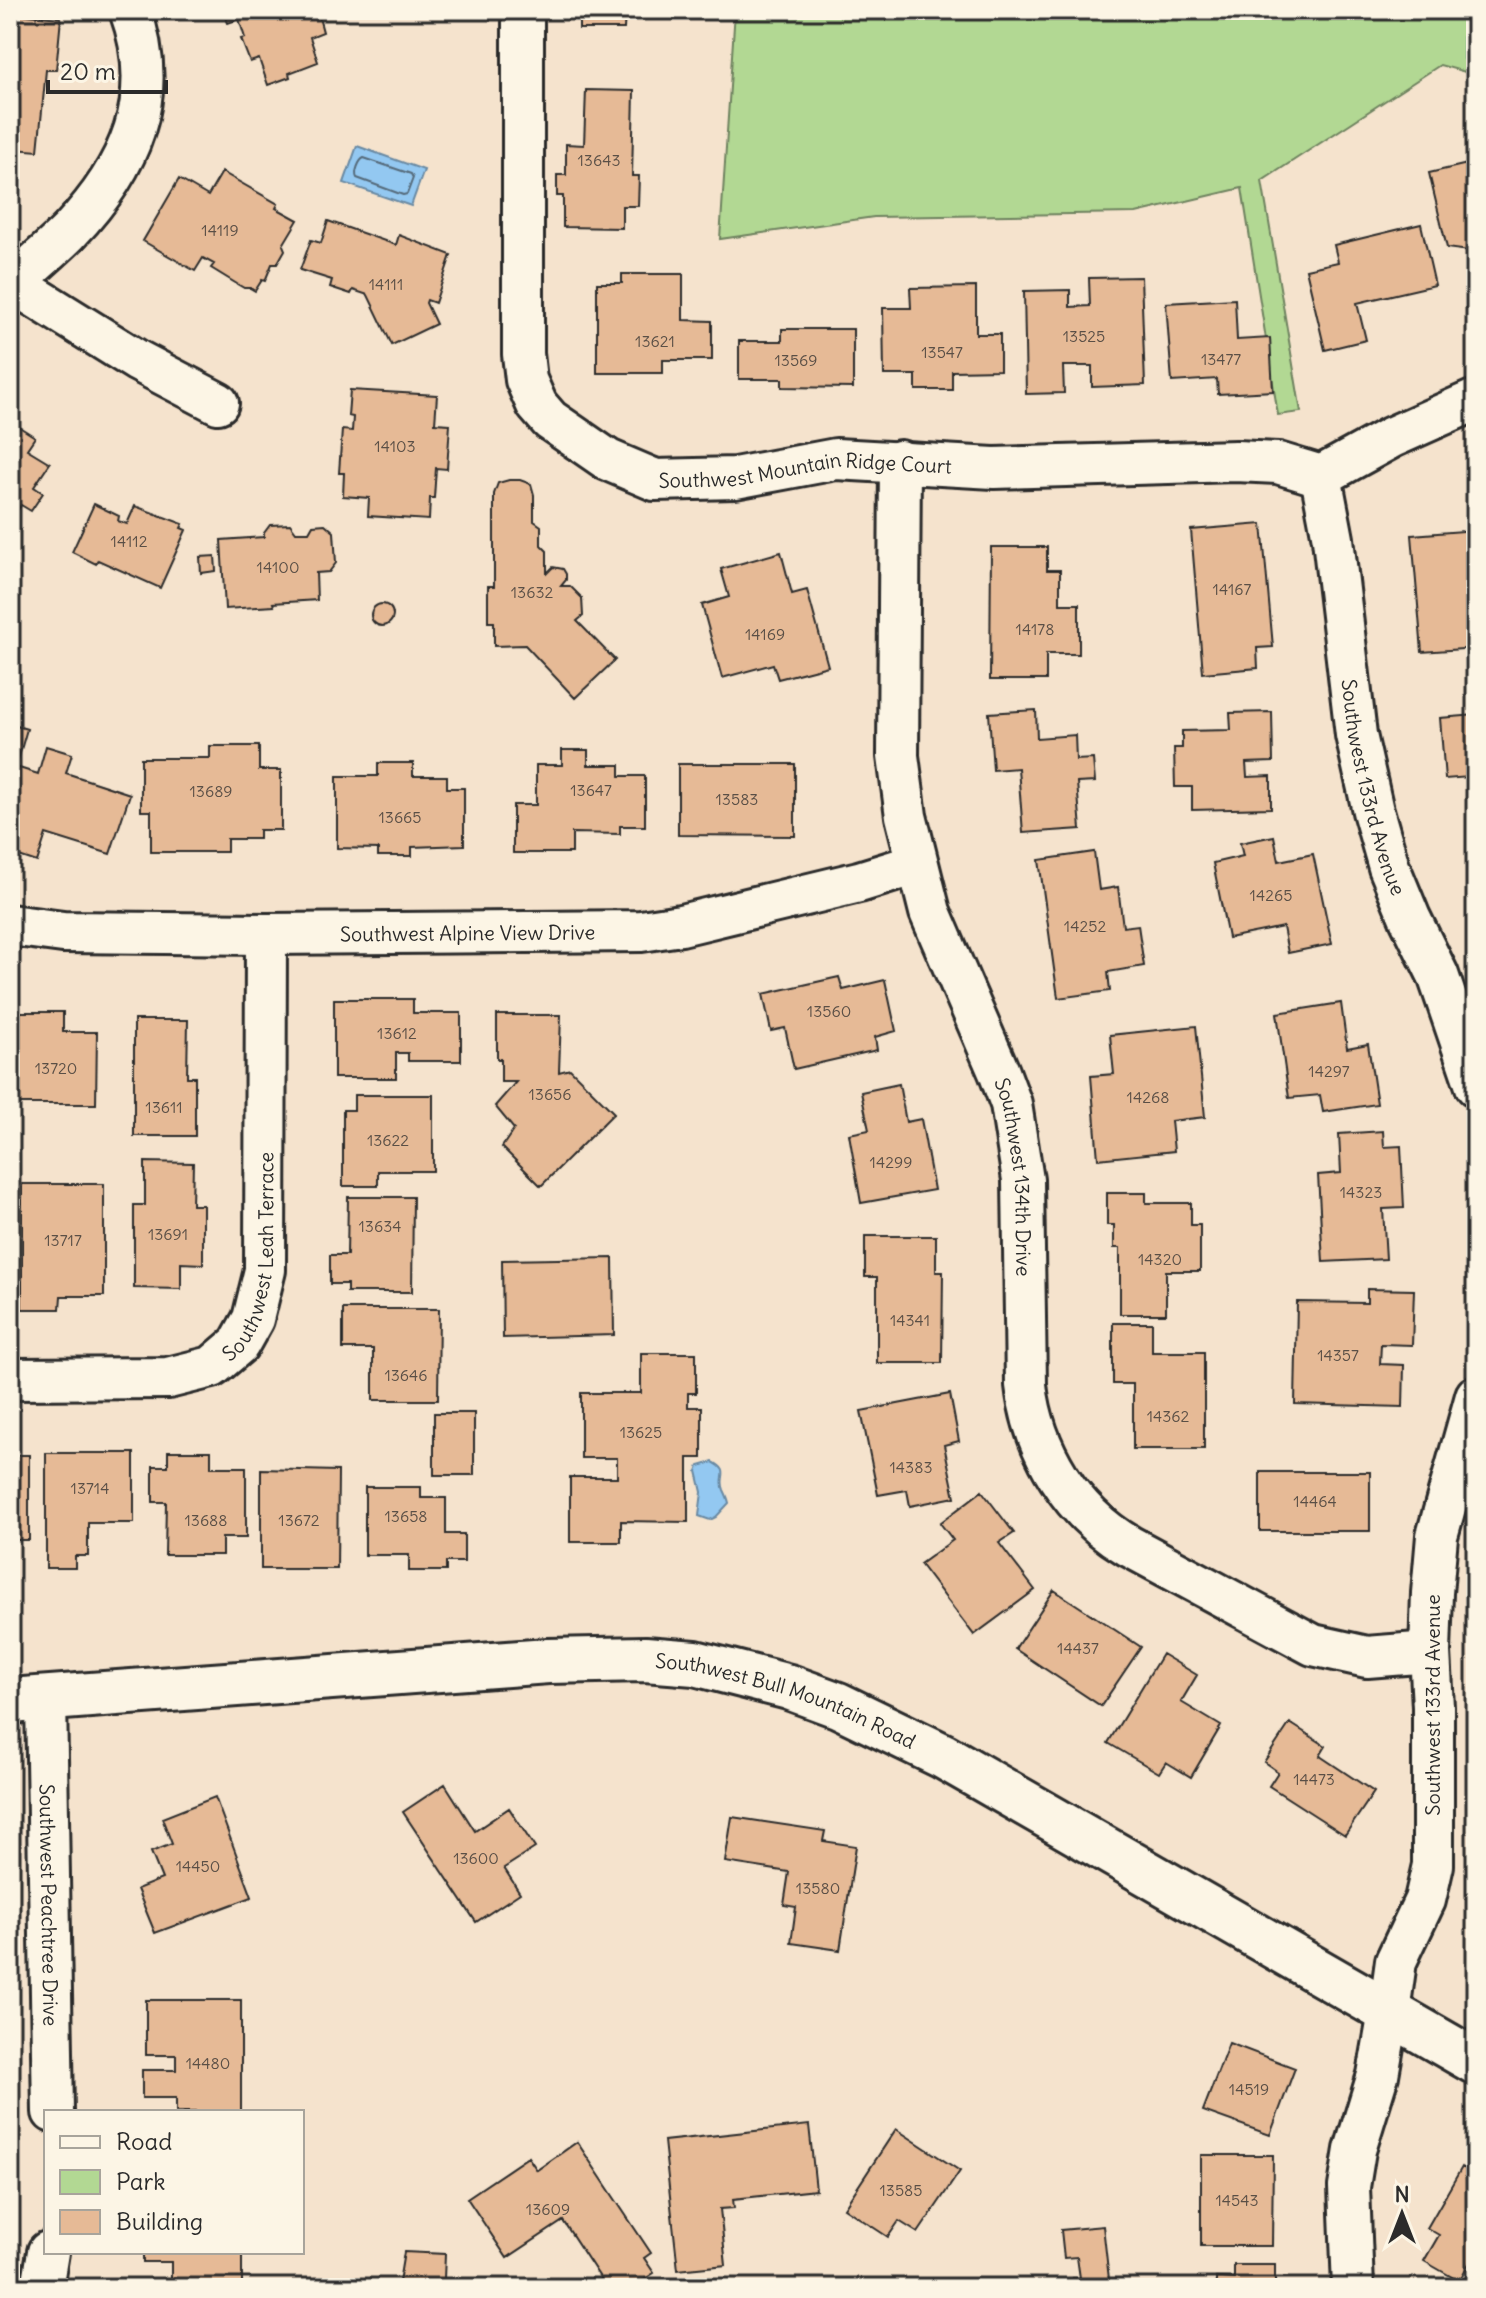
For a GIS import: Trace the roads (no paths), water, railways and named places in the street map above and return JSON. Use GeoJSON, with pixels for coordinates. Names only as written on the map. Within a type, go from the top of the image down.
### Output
{"type":"FeatureCollection","features":[{"type":"Feature","properties":{"kind":"main road","name":"Southwest Bull Mountain Road"},"geometry":{"type":"LineString","coordinates":[[28,1700],[548,1661],[645,1659],[695,1663],[789,1687],[826,1700],[943,1756],[1476,2062]]}},
{"type":"Feature","properties":{"kind":"street"},"geometry":{"type":"LineString","coordinates":[[130,10],[142,58],[144,91],[137,124],[124,156],[101,193],[69,232],[12,284],[138,361],[218,403]]}},
{"type":"Feature","properties":{"kind":"street","name":"Southwest Mountain Ridge Court"},"geometry":{"type":"LineString","coordinates":[[523,10],[523,354],[526,380],[537,405],[550,420],[608,460],[655,480],[735,478],[836,459],[994,468],[1236,461],[1278,463],[1321,476]]}},
{"type":"Feature","properties":{"kind":"street"},"geometry":{"type":"LineString","coordinates":[[1321,476],[1392,437],[1473,401]]}},
{"type":"Feature","properties":{"kind":"street","name":"Southwest 134th Drive"},"geometry":{"type":"LineString","coordinates":[[900,461],[898,756],[906,816],[930,912],[1011,1104],[1023,1180],[1026,1385],[1029,1411],[1038,1436],[1052,1467],[1078,1504],[1108,1534],[1313,1645],[1367,1657],[1430,1652]]}},
{"type":"Feature","properties":{"kind":"street","name":"Southwest 133rd Avenue"},"geometry":{"type":"LineString","coordinates":[[1321,476],[1333,539],[1356,735],[1373,811],[1389,867],[1438,975],[1475,1079]]}},
{"type":"Feature","properties":{"kind":"street","name":"Southwest Alpine View Drive"},"geometry":{"type":"LineString","coordinates":[[10,925],[63,932],[266,934],[641,931],[694,922],[859,882],[917,864]]}},
{"type":"Feature","properties":{"kind":"street","name":"Southwest Leah Terrace"},"geometry":{"type":"LineString","coordinates":[[10,1379],[168,1378],[212,1367],[239,1344],[253,1319],[265,1270],[266,934]]}},
{"type":"Feature","properties":{"kind":"street","name":"Southwest 133rd Avenue"},"geometry":{"type":"LineString","coordinates":[[1353,2288],[1349,2187],[1355,2150],[1378,2075],[1396,1961],[1425,1900],[1433,1865],[1430,1652],[1437,1536],[1476,1396]]}},
{"type":"Feature","properties":{"kind":"street","name":"Southwest Peachtree Drive"},"geometry":{"type":"LineString","coordinates":[[28,1700],[53,2110]]}},
{"type":"Feature","properties":{"kind":"street"},"geometry":{"type":"LineString","coordinates":[[42,2288],[48,2254]]}},
{"type":"Feature","properties":{"kind":"water"},"geometry":{"type":"Polygon","coordinates":[[[357,146],[424,170],[411,206],[344,183],[357,146]]]}},
{"type":"Feature","properties":{"kind":"water"},"geometry":{"type":"Polygon","coordinates":[[[713,1462],[722,1469],[729,1503],[710,1520],[699,1516],[702,1492],[697,1471],[699,1466],[713,1462]]]}},
{"type":"Feature","properties":{"kind":"waterway"},"geometry":{"type":"LineString","coordinates":[[1468,56],[1469,10]]}}]}
